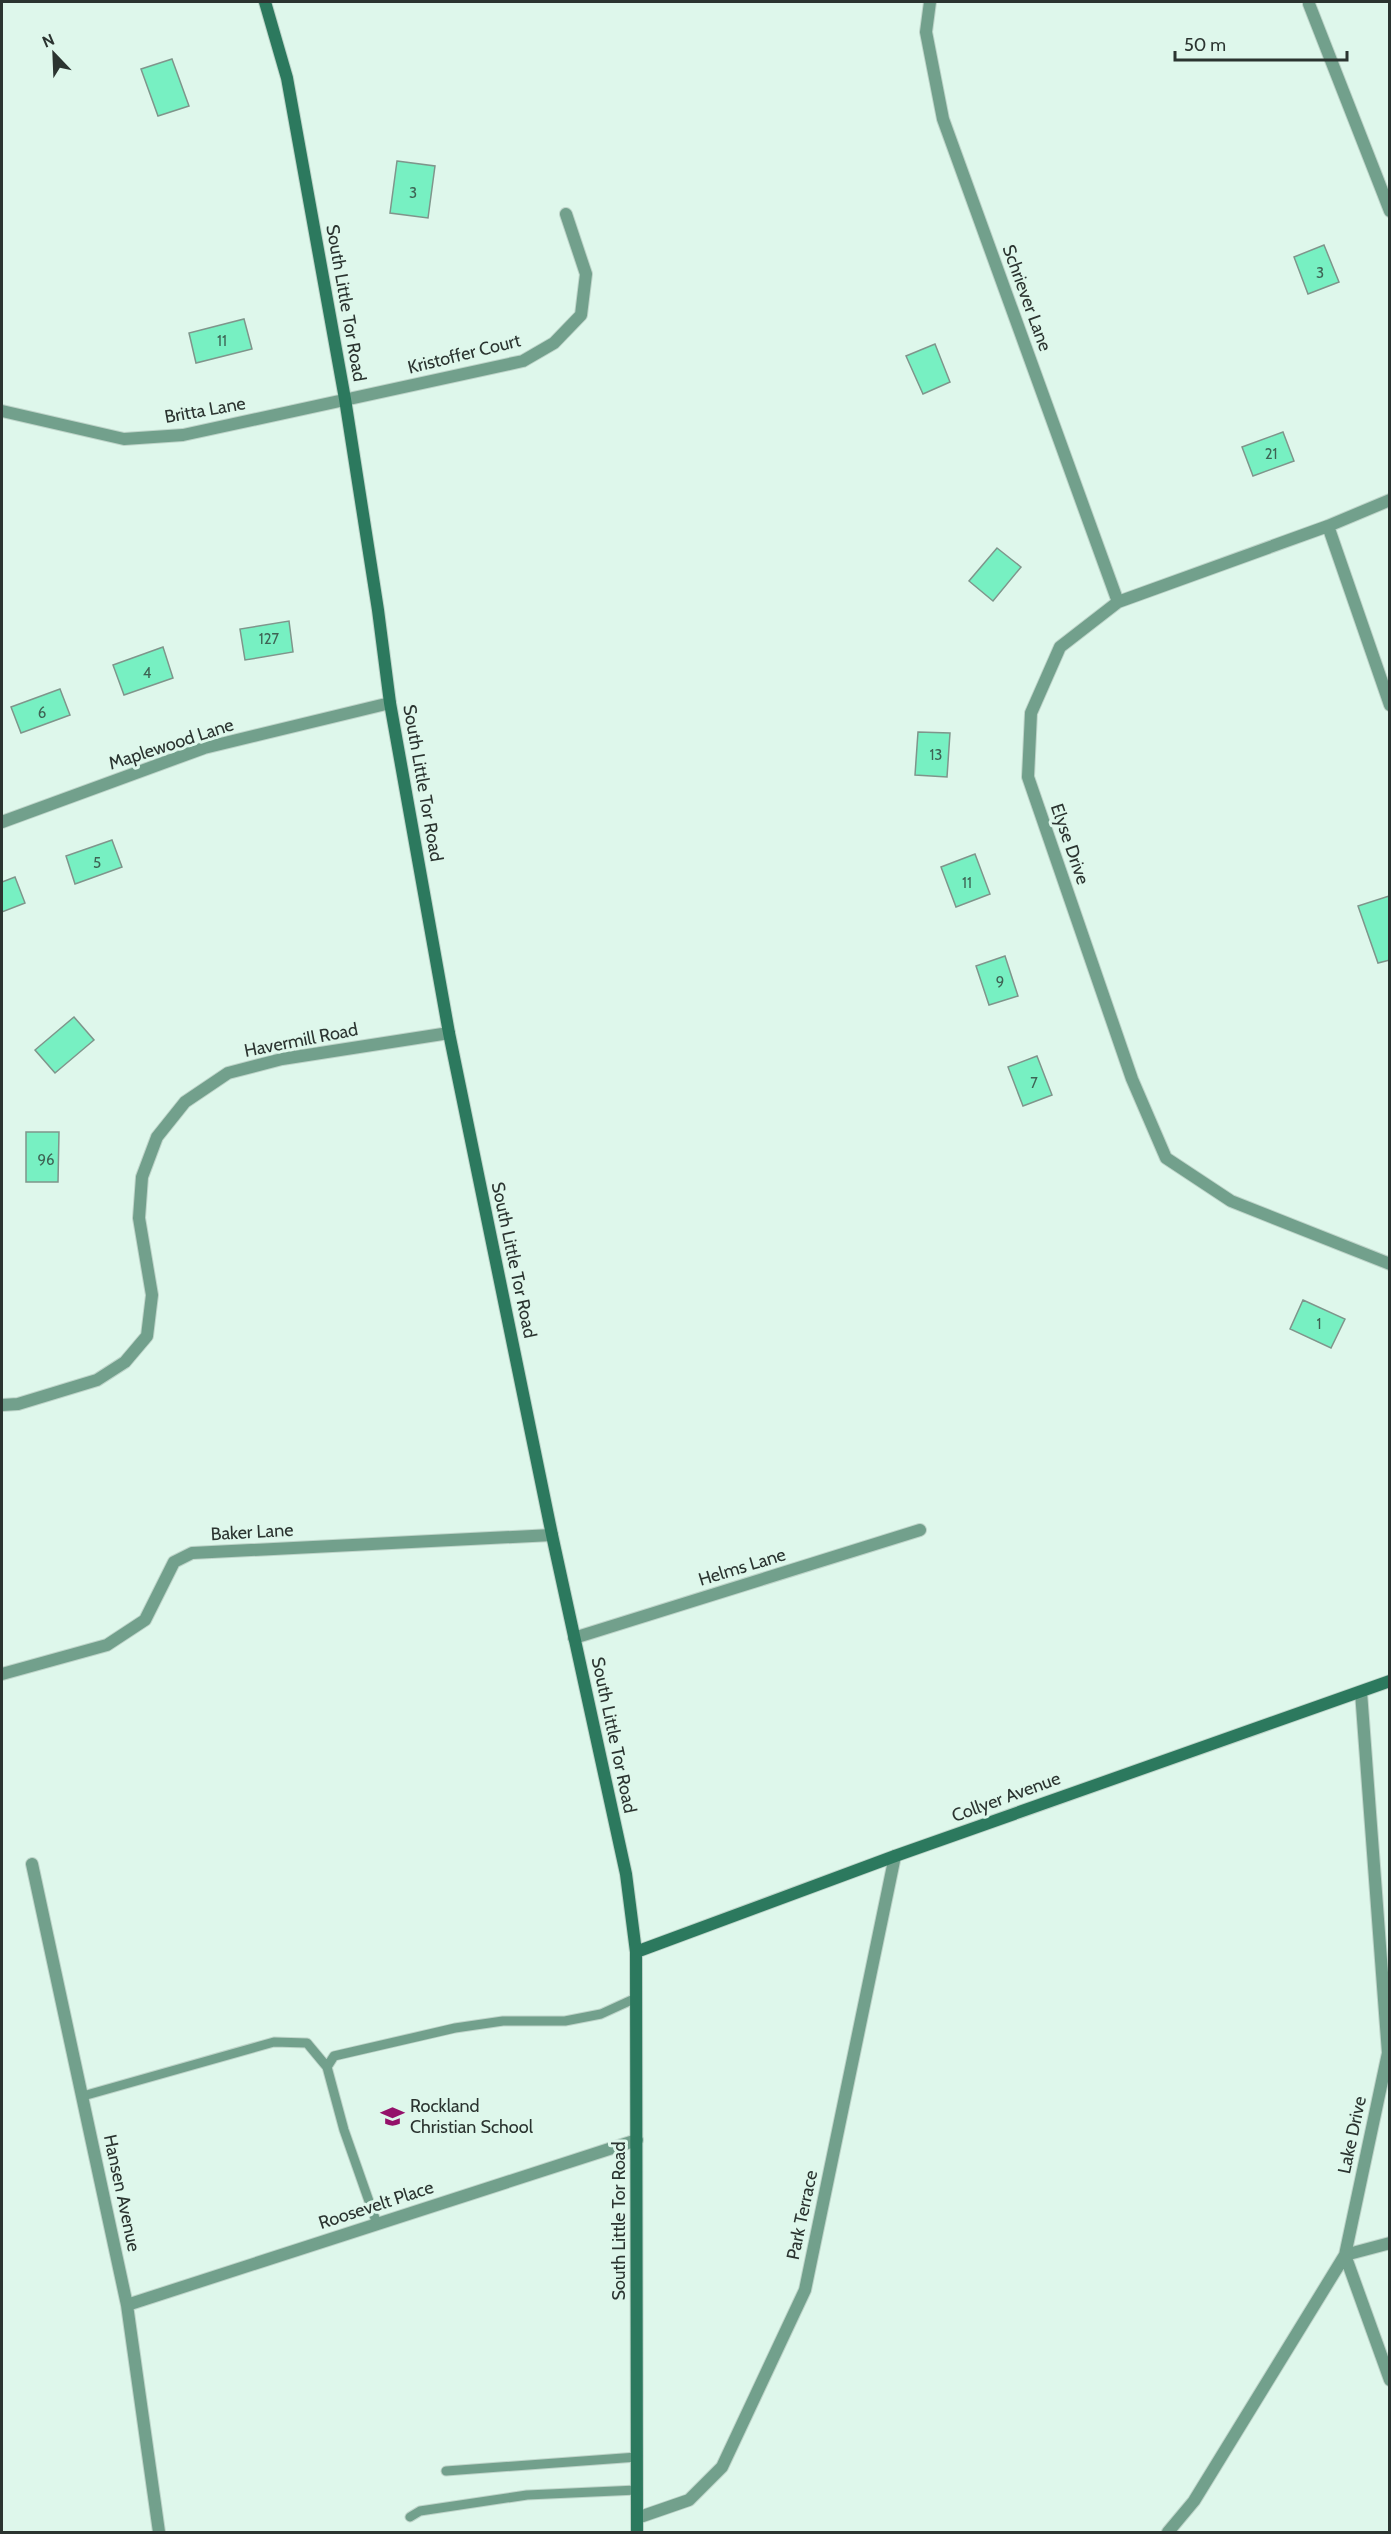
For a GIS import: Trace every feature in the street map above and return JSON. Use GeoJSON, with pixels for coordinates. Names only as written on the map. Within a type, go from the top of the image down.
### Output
{"type":"FeatureCollection","features":[{"type":"Feature","properties":{"kind":"street","name":"South Little Tor Road"},"geometry":{"type":"LineString","coordinates":[[266,2],[286,78],[345,399],[390,703],[449,1034],[552,1535],[626,1874],[636,1952],[637,2532]]}},
{"type":"Feature","properties":{"kind":"street","name":"Schriever Lane"},"geometry":{"type":"LineString","coordinates":[[930,2],[926,32],[943,119],[1118,602]]}},
{"type":"Feature","properties":{"kind":"street"},"geometry":{"type":"LineString","coordinates":[[1309,4],[1389,211]]}},
{"type":"Feature","properties":{"kind":"street","name":"Kristoffer Court"},"geometry":{"type":"LineString","coordinates":[[345,399],[523,361],[554,343],[581,315],[586,274],[566,214]]}},
{"type":"Feature","properties":{"kind":"street","name":"Britta Lane"},"geometry":{"type":"LineString","coordinates":[[2,411],[124,439],[183,435],[345,399]]}},
{"type":"Feature","properties":{"kind":"street","name":"Elyse Drive"},"geometry":{"type":"LineString","coordinates":[[1389,500],[1328,526],[1118,602],[1060,647],[1031,712],[1028,777],[1132,1079],[1166,1158],[1231,1201],[1389,1264]]}},
{"type":"Feature","properties":{"kind":"street"},"geometry":{"type":"LineString","coordinates":[[1328,526],[1389,705]]}},
{"type":"Feature","properties":{"kind":"street","name":"Maplewood Lane"},"geometry":{"type":"LineString","coordinates":[[2,822],[204,748],[390,703]]}},
{"type":"Feature","properties":{"kind":"street","name":"Havermill Road"},"geometry":{"type":"LineString","coordinates":[[2,1405],[18,1404],[97,1380],[125,1362],[147,1336],[152,1295],[140,1218],[142,1177],[157,1137],[185,1102],[228,1073],[282,1059],[449,1034]]}},
{"type":"Feature","properties":{"kind":"street","name":"Helms Lane"},"geometry":{"type":"LineString","coordinates":[[574,1638],[920,1530]]}},
{"type":"Feature","properties":{"kind":"street","name":"Baker Lane"},"geometry":{"type":"LineString","coordinates":[[2,1674],[107,1644],[145,1620],[174,1562],[192,1553],[552,1535]]}},
{"type":"Feature","properties":{"kind":"street","name":"Collyer Avenue"},"geometry":{"type":"LineString","coordinates":[[636,1952],[895,1856],[1389,1682]]}},
{"type":"Feature","properties":{"kind":"street","name":"Lake Drive"},"geometry":{"type":"LineString","coordinates":[[1168,2532],[1194,2500],[1346,2255],[1388,2053],[1361,1692]]}},
{"type":"Feature","properties":{"kind":"street","name":"Park Terrace"},"geometry":{"type":"LineString","coordinates":[[638,2518],[689,2500],[722,2466],[805,2290],[895,1856]]}},
{"type":"Feature","properties":{"kind":"street","name":"Hansen Avenue"},"geometry":{"type":"LineString","coordinates":[[32,1864],[127,2305],[159,2532]]}},
{"type":"Feature","properties":{"kind":"street","name":"Roosevelt Place"},"geometry":{"type":"LineString","coordinates":[[127,2305],[636,2140]]}},
{"type":"Feature","properties":{"kind":"street"},"geometry":{"type":"LineString","coordinates":[[1389,2243],[1346,2255],[1389,2379]]}},
{"type":"Feature","properties":{"kind":"lane"},"geometry":{"type":"LineString","coordinates":[[327,2067],[334,2056],[455,2028],[503,2021],[565,2021],[601,2014],[636,1998]]}},
{"type":"Feature","properties":{"kind":"lane"},"geometry":{"type":"LineString","coordinates":[[83,2096],[274,2042],[307,2043],[327,2067],[344,2130],[377,2224]]}},
{"type":"Feature","properties":{"kind":"lane"},"geometry":{"type":"LineString","coordinates":[[446,2471],[637,2457]]}},
{"type":"Feature","properties":{"kind":"lane"},"geometry":{"type":"LineString","coordinates":[[411,2517],[420,2511],[527,2495],[637,2490]]}},
{"type":"Feature","properties":{"kind":"building"},"geometry":{"type":"Polygon","coordinates":[[[172,59],[189,106],[158,116],[141,69],[172,59]]]}},
{"type":"Feature","properties":{"kind":"building"},"geometry":{"type":"Polygon","coordinates":[[[397,161],[435,166],[428,218],[390,213],[397,161]]]}},
{"type":"Feature","properties":{"kind":"building"},"geometry":{"type":"Polygon","coordinates":[[[1324,245],[1339,282],[1308,294],[1294,257],[1324,245]]]}},
{"type":"Feature","properties":{"kind":"building"},"geometry":{"type":"Polygon","coordinates":[[[244,319],[252,349],[196,363],[189,333],[244,319]]]}},
{"type":"Feature","properties":{"kind":"building"},"geometry":{"type":"Polygon","coordinates":[[[935,344],[950,382],[923,394],[906,356],[935,344]]]}},
{"type":"Feature","properties":{"kind":"building"},"geometry":{"type":"Polygon","coordinates":[[[1283,432],[1294,461],[1253,476],[1242,447],[1283,432]]]}},
{"type":"Feature","properties":{"kind":"building"},"geometry":{"type":"Polygon","coordinates":[[[997,548],[1021,567],[993,601],[969,581],[997,548]]]}},
{"type":"Feature","properties":{"kind":"building"},"geometry":{"type":"Polygon","coordinates":[[[289,621],[293,652],[245,660],[240,629],[289,621]]]}},
{"type":"Feature","properties":{"kind":"building"},"geometry":{"type":"Polygon","coordinates":[[[163,647],[173,678],[124,695],[113,665],[163,647]]]}},
{"type":"Feature","properties":{"kind":"building"},"geometry":{"type":"Polygon","coordinates":[[[60,689],[70,715],[21,733],[11,707],[60,689]]]}},
{"type":"Feature","properties":{"kind":"building"},"geometry":{"type":"Polygon","coordinates":[[[918,732],[950,733],[947,777],[915,775],[918,732]]]}},
{"type":"Feature","properties":{"kind":"building"},"geometry":{"type":"Polygon","coordinates":[[[112,840],[122,867],[75,884],[66,856],[112,840]]]}},
{"type":"Feature","properties":{"kind":"building"},"geometry":{"type":"Polygon","coordinates":[[[975,854],[990,894],[956,907],[941,867],[975,854]]]}},
{"type":"Feature","properties":{"kind":"building"},"geometry":{"type":"Polygon","coordinates":[[[15,877],[25,903],[2,912],[2,882],[15,877]]]}},
{"type":"Feature","properties":{"kind":"building"},"geometry":{"type":"Polygon","coordinates":[[[1389,896],[1390,960],[1378,963],[1358,906],[1389,896]]]}},
{"type":"Feature","properties":{"kind":"building"},"geometry":{"type":"Polygon","coordinates":[[[1005,956],[1018,996],[989,1005],[976,966],[1005,956]]]}},
{"type":"Feature","properties":{"kind":"building"},"geometry":{"type":"Polygon","coordinates":[[[74,1017],[94,1040],[55,1073],[35,1050],[74,1017]]]}},
{"type":"Feature","properties":{"kind":"building"},"geometry":{"type":"Polygon","coordinates":[[[1037,1056],[1052,1095],[1023,1106],[1008,1067],[1037,1056]]]}},
{"type":"Feature","properties":{"kind":"building"},"geometry":{"type":"Polygon","coordinates":[[[26,1132],[59,1132],[58,1182],[26,1182],[26,1132]]]}},
{"type":"Feature","properties":{"kind":"building"},"geometry":{"type":"Polygon","coordinates":[[[1303,1300],[1345,1319],[1331,1348],[1290,1329],[1303,1300]]]}},
{"type":"Feature","properties":{"kind":"place","name":"Rockland Christian School"},"geometry":{"type":"Point","coordinates":[392,2116]}}]}
